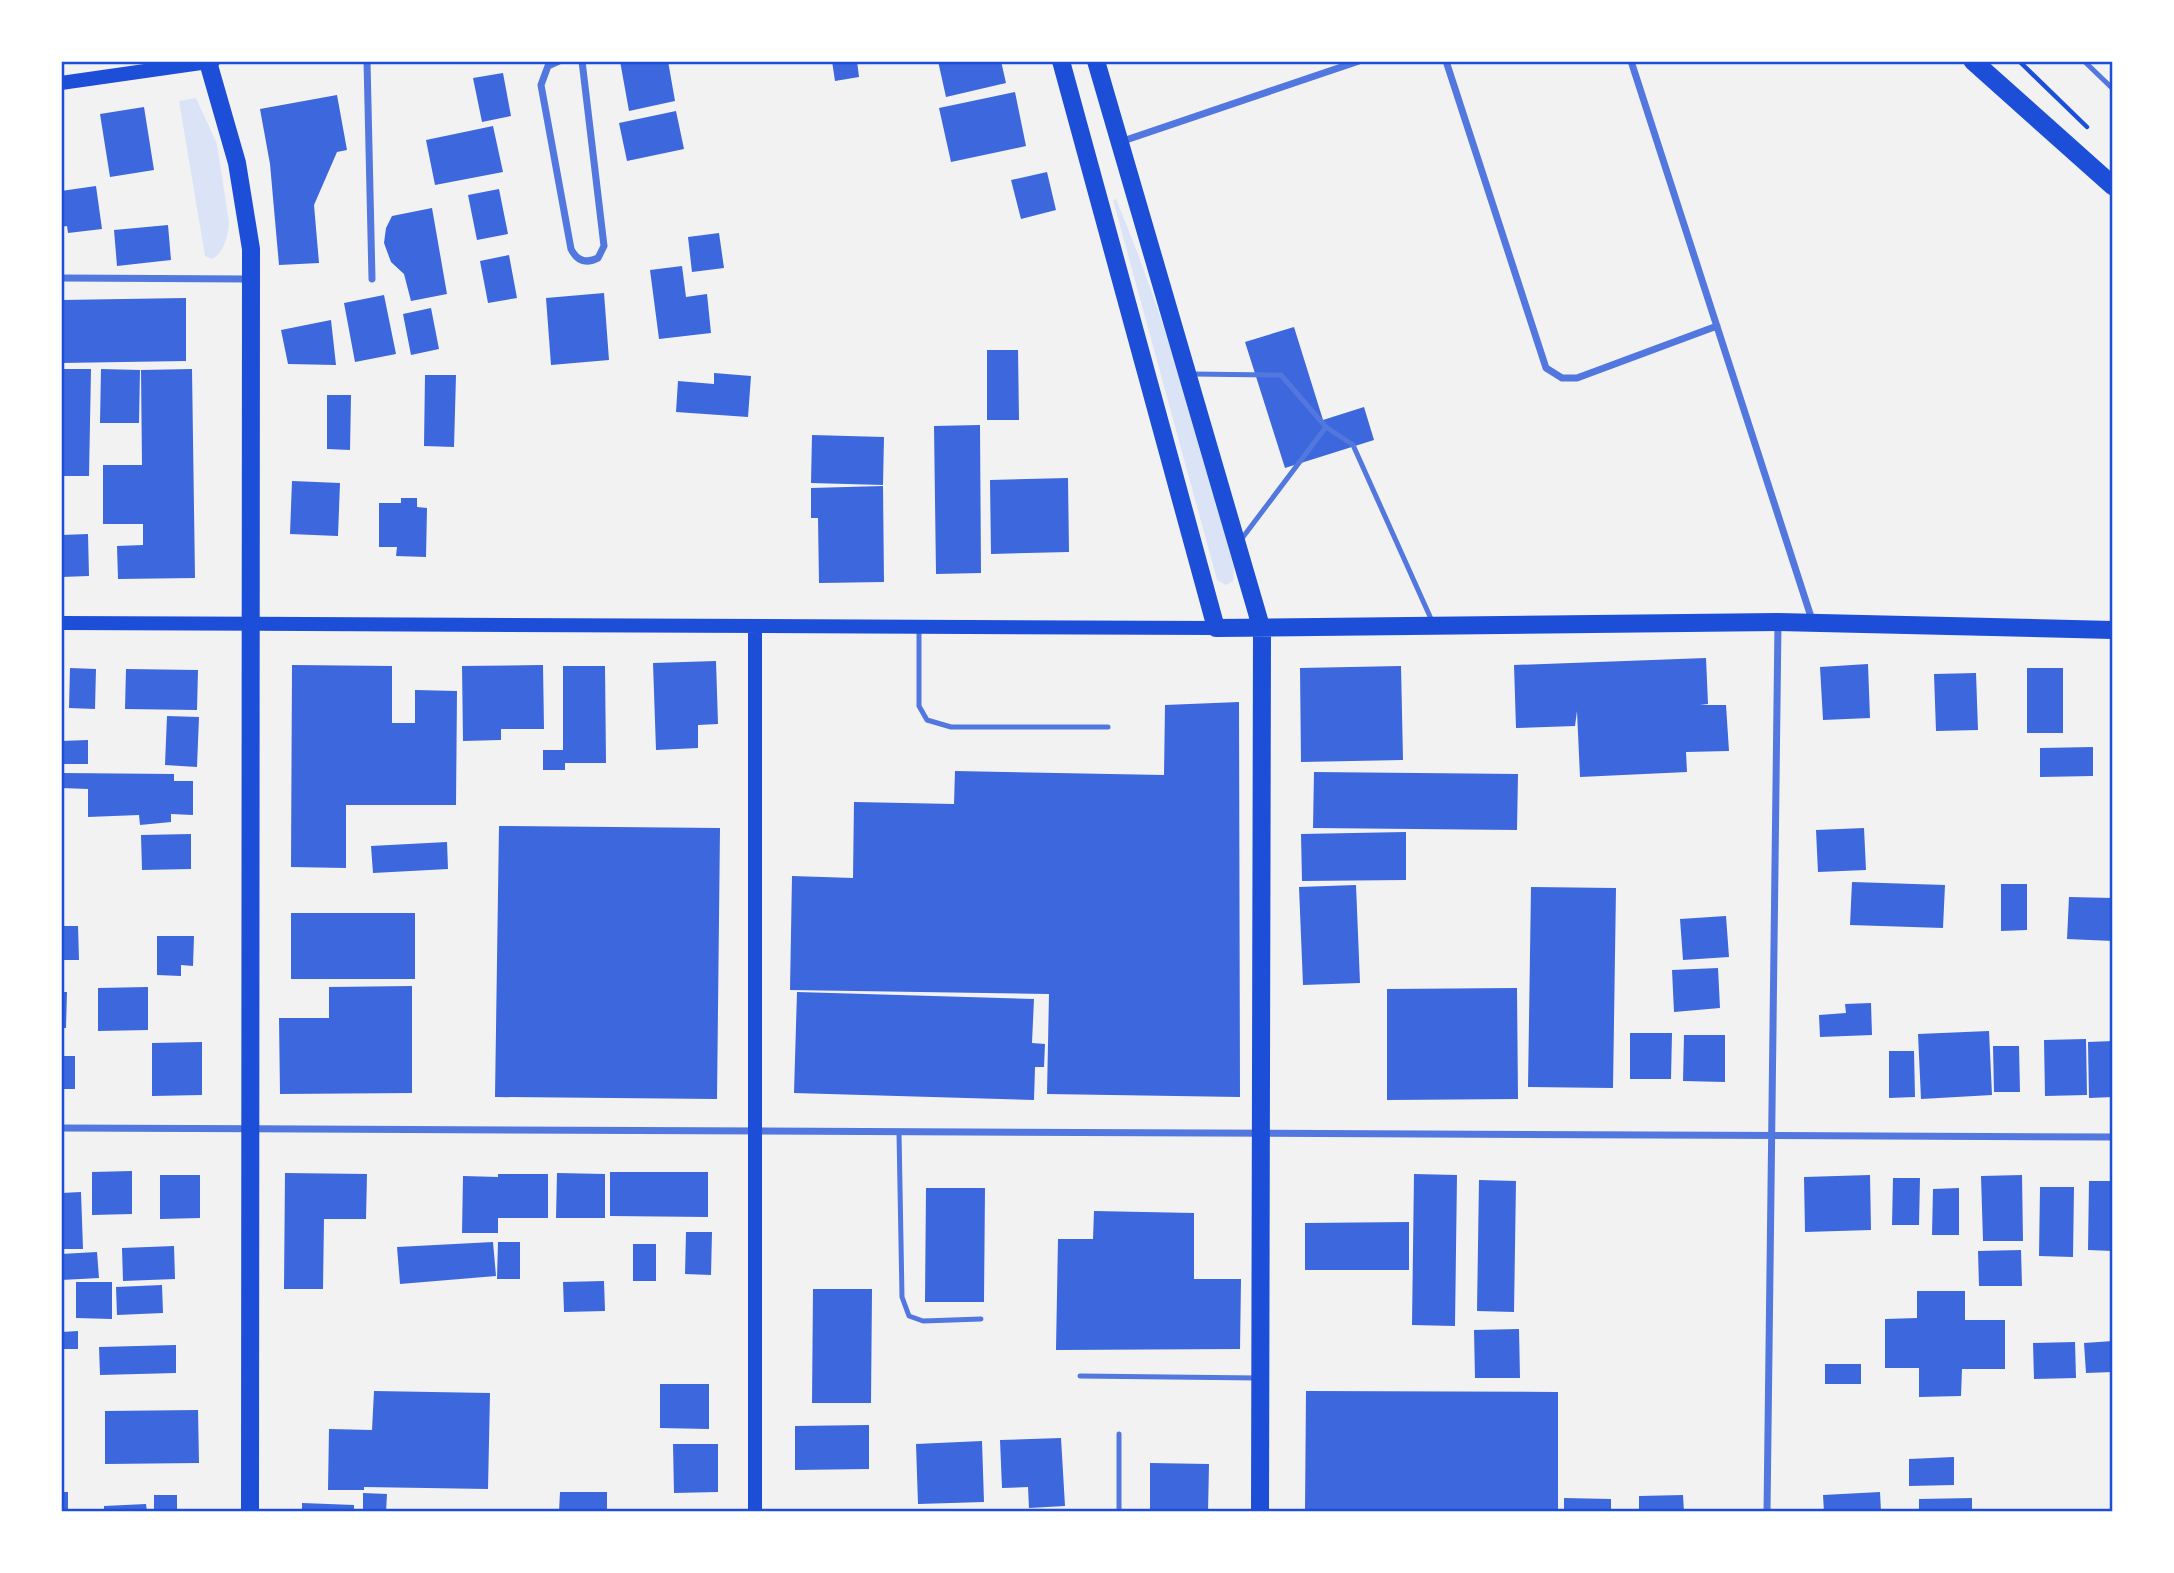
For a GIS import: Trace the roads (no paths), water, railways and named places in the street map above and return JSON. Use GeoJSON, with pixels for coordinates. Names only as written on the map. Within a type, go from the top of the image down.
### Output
{"type":"FeatureCollection","features":[{"type":"Feature","properties":{"kind":"highway"},"geometry":{"type":"LineString","coordinates":[[1973,61],[2113,186]]}},
{"type":"Feature","properties":{"kind":"main road"},"geometry":{"type":"LineString","coordinates":[[61,83],[209,61],[244,191],[252,279],[249,625],[250,1512]]}},
{"type":"Feature","properties":{"kind":"main road"},"geometry":{"type":"LineString","coordinates":[[1061,61],[1216,628]]}},
{"type":"Feature","properties":{"kind":"main road"},"geometry":{"type":"LineString","coordinates":[[1096,61],[1262,629],[1263,1133],[1260,1512]]}},
{"type":"Feature","properties":{"kind":"main road"},"geometry":{"type":"LineString","coordinates":[[61,623],[1262,629],[1778,622],[2113,630]]}},
{"type":"Feature","properties":{"kind":"main road"},"geometry":{"type":"LineString","coordinates":[[755,628],[755,1512]]}},
{"type":"Feature","properties":{"kind":"street"},"geometry":{"type":"LineString","coordinates":[[367,61],[372,279]]}},
{"type":"Feature","properties":{"kind":"street"},"geometry":{"type":"LineString","coordinates":[[559,61],[548,66],[541,85],[570,249],[579,259],[585,261],[598,258],[604,246],[582,61]]}},
{"type":"Feature","properties":{"kind":"street"},"geometry":{"type":"LineString","coordinates":[[1119,142],[1359,61]]}},
{"type":"Feature","properties":{"kind":"street"},"geometry":{"type":"LineString","coordinates":[[1446,61],[1546,368],[1562,378],[1577,378],[1717,326]]}},
{"type":"Feature","properties":{"kind":"street"},"geometry":{"type":"LineString","coordinates":[[1631,61],[1813,624]]}},
{"type":"Feature","properties":{"kind":"street"},"geometry":{"type":"LineString","coordinates":[[61,278],[252,279]]}},
{"type":"Feature","properties":{"kind":"street"},"geometry":{"type":"LineString","coordinates":[[1767,1512],[1778,622]]}},
{"type":"Feature","properties":{"kind":"street"},"geometry":{"type":"LineString","coordinates":[[61,1128],[2113,1137]]}},
{"type":"Feature","properties":{"kind":"lane"},"geometry":{"type":"LineString","coordinates":[[2084,61],[2113,89]]}},
{"type":"Feature","properties":{"kind":"lane"},"geometry":{"type":"LineString","coordinates":[[1187,374],[1281,375],[1326,427],[1353,445],[1435,627]]}},
{"type":"Feature","properties":{"kind":"lane"},"geometry":{"type":"LineString","coordinates":[[1237,545],[1326,427]]}},
{"type":"Feature","properties":{"kind":"lane"},"geometry":{"type":"LineString","coordinates":[[919,628],[919,706],[927,720],[951,727],[1108,727]]}},
{"type":"Feature","properties":{"kind":"lane"},"geometry":{"type":"LineString","coordinates":[[899,1132],[902,1297],[909,1316],[923,1321],[981,1319]]}},
{"type":"Feature","properties":{"kind":"lane"},"geometry":{"type":"LineString","coordinates":[[1080,1376],[1261,1378]]}},
{"type":"Feature","properties":{"kind":"lane"},"geometry":{"type":"LineString","coordinates":[[1119,1434],[1119,1512]]}}]}
